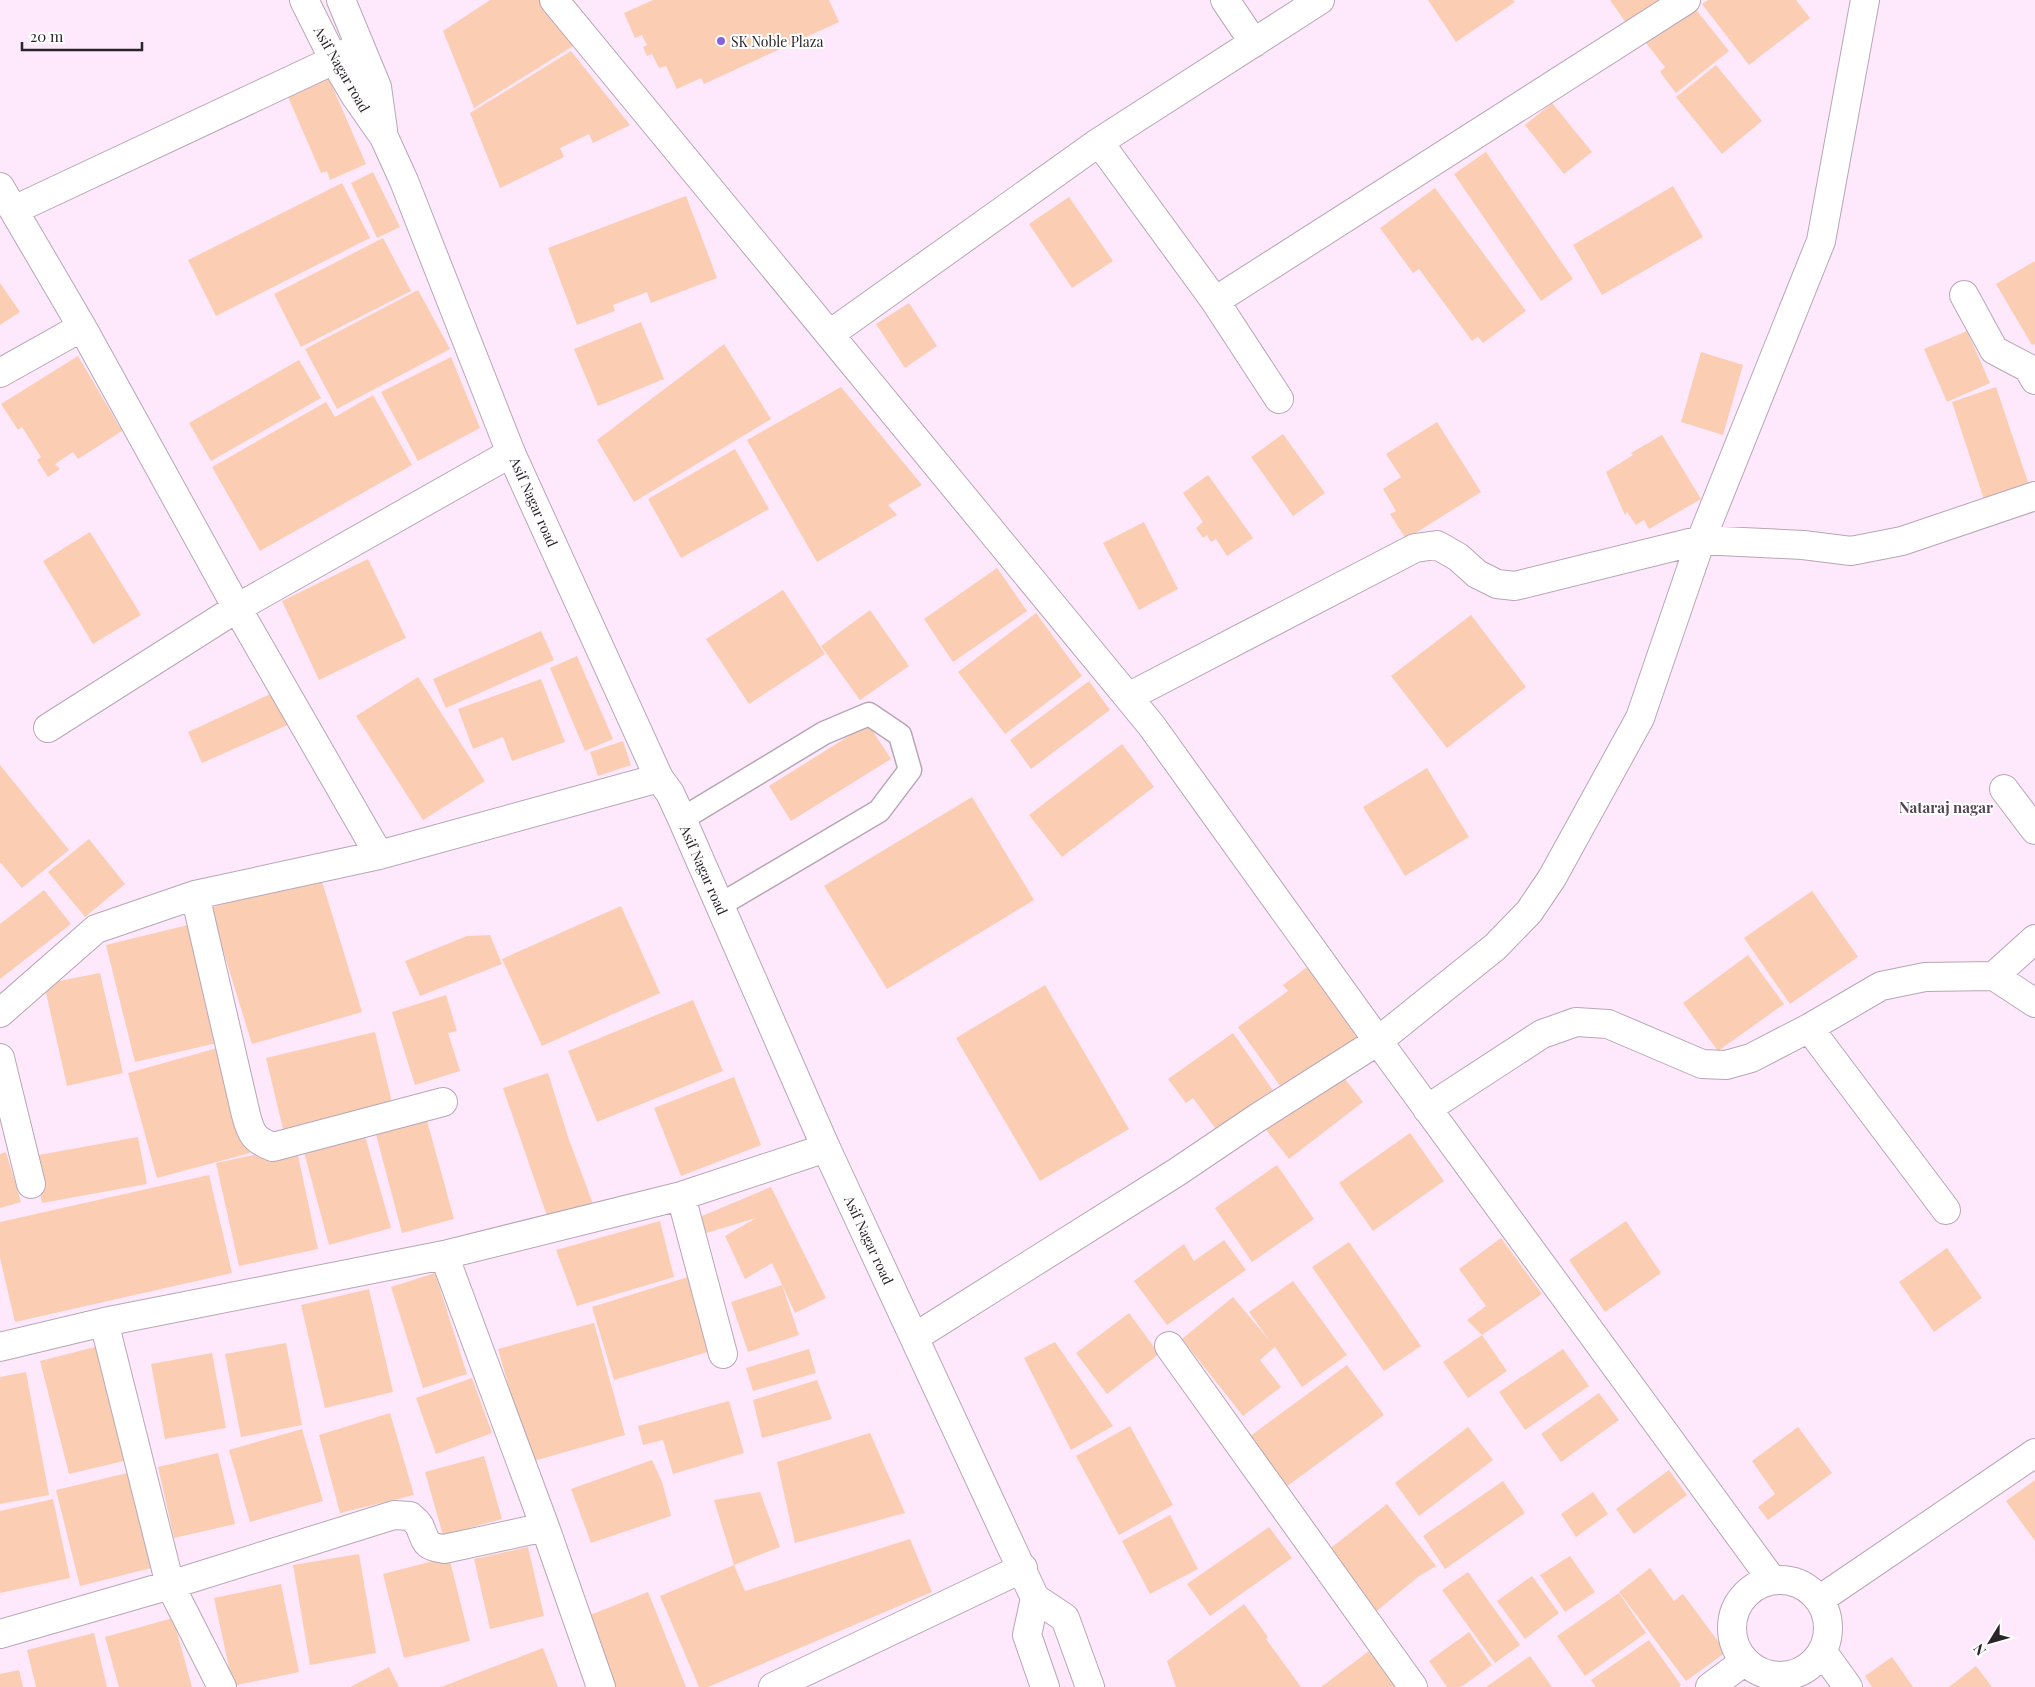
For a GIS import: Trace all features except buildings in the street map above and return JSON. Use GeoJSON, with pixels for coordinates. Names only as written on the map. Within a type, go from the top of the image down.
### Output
{"type":"FeatureCollection","features":[{"type":"Feature","properties":{"kind":"street","name":"Asif Nagar road"},"geometry":{"type":"LineString","coordinates":[[304,0],[334,60],[356,97],[384,137],[404,181],[511,453],[659,778],[670,793],[682,819],[826,1148],[1036,1598]]}},
{"type":"Feature","properties":{"kind":"street","name":"Asif Nagar road"},"geometry":{"type":"LineString","coordinates":[[341,0],[376,87],[384,137]]}},
{"type":"Feature","properties":{"kind":"street"},"geometry":{"type":"LineString","coordinates":[[554,0],[1151,725],[1427,1109],[1772,1580]]}},
{"type":"Feature","properties":{"kind":"street"},"geometry":{"type":"LineString","coordinates":[[1225,0],[1254,43]]}},
{"type":"Feature","properties":{"kind":"street"},"geometry":{"type":"LineString","coordinates":[[830,334],[1099,142],[1320,0]]}},
{"type":"Feature","properties":{"kind":"street"},"geometry":{"type":"LineString","coordinates":[[1215,301],[1686,0]]}},
{"type":"Feature","properties":{"kind":"street"},"geometry":{"type":"LineString","coordinates":[[915,1338],[1177,1172],[1257,1118],[1378,1041],[1495,947],[1529,912],[1552,878],[1640,718],[1701,540],[1821,242],[1865,0]]}},
{"type":"Feature","properties":{"kind":"street"},"geometry":{"type":"LineString","coordinates":[[14,210],[334,60],[359,46]]}},
{"type":"Feature","properties":{"kind":"street"},"geometry":{"type":"LineString","coordinates":[[1099,142],[1215,301],[1280,400]]}},
{"type":"Feature","properties":{"kind":"street"},"geometry":{"type":"LineString","coordinates":[[0,187],[82,327],[237,608],[379,855]]}},
{"type":"Feature","properties":{"kind":"street"},"geometry":{"type":"LineString","coordinates":[[1964,295],[1994,350],[2028,368],[2035,380]]}},
{"type":"Feature","properties":{"kind":"street"},"geometry":{"type":"LineString","coordinates":[[0,373],[82,327]]}},
{"type":"Feature","properties":{"kind":"street"},"geometry":{"type":"LineString","coordinates":[[48,728],[237,608],[511,453]]}},
{"type":"Feature","properties":{"kind":"street"},"geometry":{"type":"LineString","coordinates":[[1128,697],[1415,548],[1437,546],[1458,557],[1477,574],[1497,584],[1516,586],[1701,540],[1803,544],[1851,551],[1902,541],[2035,496]]}},
{"type":"Feature","properties":{"kind":"street"},"geometry":{"type":"LineString","coordinates":[[0,1013],[96,929],[195,895],[379,855],[659,778]]}},
{"type":"Feature","properties":{"kind":"street"},"geometry":{"type":"LineString","coordinates":[[2004,789],[2035,830]]}},
{"type":"Feature","properties":{"kind":"street"},"geometry":{"type":"LineString","coordinates":[[195,895],[246,1115],[251,1132],[260,1142],[273,1147],[443,1102]]}},
{"type":"Feature","properties":{"kind":"street"},"geometry":{"type":"LineString","coordinates":[[1994,976],[2035,939]]}},
{"type":"Feature","properties":{"kind":"street"},"geometry":{"type":"LineString","coordinates":[[1427,1109],[1542,1034],[1576,1022],[1608,1024],[1702,1064],[1726,1065],[1751,1058],[1809,1028],[1881,986],[1925,977],[1994,976],[2035,1002]]}},
{"type":"Feature","properties":{"kind":"street"},"geometry":{"type":"LineString","coordinates":[[1809,1028],[1946,1210]]}},
{"type":"Feature","properties":{"kind":"street"},"geometry":{"type":"LineString","coordinates":[[0,1058],[31,1184]]}},
{"type":"Feature","properties":{"kind":"street"},"geometry":{"type":"LineString","coordinates":[[0,1347],[104,1322],[444,1255],[681,1196],[826,1148]]}},
{"type":"Feature","properties":{"kind":"street"},"geometry":{"type":"LineString","coordinates":[[681,1196],[723,1354]]}},
{"type":"Feature","properties":{"kind":"street"},"geometry":{"type":"LineString","coordinates":[[444,1255],[545,1527],[601,1687]]}},
{"type":"Feature","properties":{"kind":"street"},"geometry":{"type":"LineString","coordinates":[[104,1322],[170,1585],[222,1687]]}},
{"type":"Feature","properties":{"kind":"street"},"geometry":{"type":"LineString","coordinates":[[1169,1346],[1413,1687]]}},
{"type":"Feature","properties":{"kind":"street"},"geometry":{"type":"LineString","coordinates":[[1819,1600],[2035,1454]]}},
{"type":"Feature","properties":{"kind":"street"},"geometry":{"type":"LineString","coordinates":[[0,1634],[170,1585],[394,1515],[410,1516],[420,1526],[422,1538],[432,1547],[444,1549],[545,1527]]}},
{"type":"Feature","properties":{"kind":"street"},"geometry":{"type":"LineString","coordinates":[[773,1687],[1023,1568]]}},
{"type":"Feature","properties":{"kind":"street"},"geometry":{"type":"LineString","coordinates":[[1772,1580],[1785,1580],[1810,1590],[1819,1600],[1828,1626],[1822,1651],[1812,1663],[1800,1671],[1786,1676],[1771,1675],[1757,1670],[1745,1661],[1733,1638],[1734,1612],[1740,1601],[1748,1591],[1759,1584],[1772,1580]]}},
{"type":"Feature","properties":{"kind":"street"},"geometry":{"type":"LineString","coordinates":[[1045,1687],[1027,1635],[1036,1598],[1065,1618],[1090,1687]]}},
{"type":"Feature","properties":{"kind":"street"},"geometry":{"type":"LineString","coordinates":[[1822,1651],[1848,1687]]}},
{"type":"Feature","properties":{"kind":"street"},"geometry":{"type":"LineString","coordinates":[[1710,1687],[1745,1661]]}},
{"type":"Feature","properties":{"kind":"lane"},"geometry":{"type":"LineString","coordinates":[[682,819],[824,733],[869,714],[900,736],[910,770],[879,811],[720,905]]}},
{"type":"Feature","properties":{"kind":"place","name":"SK Noble Plaza"},"geometry":{"type":"Point","coordinates":[721,41]}},
{"type":"Feature","properties":{"kind":"district","name":"Nataraj nagar"},"geometry":{"type":"Point","coordinates":[1946,807]}}]}
